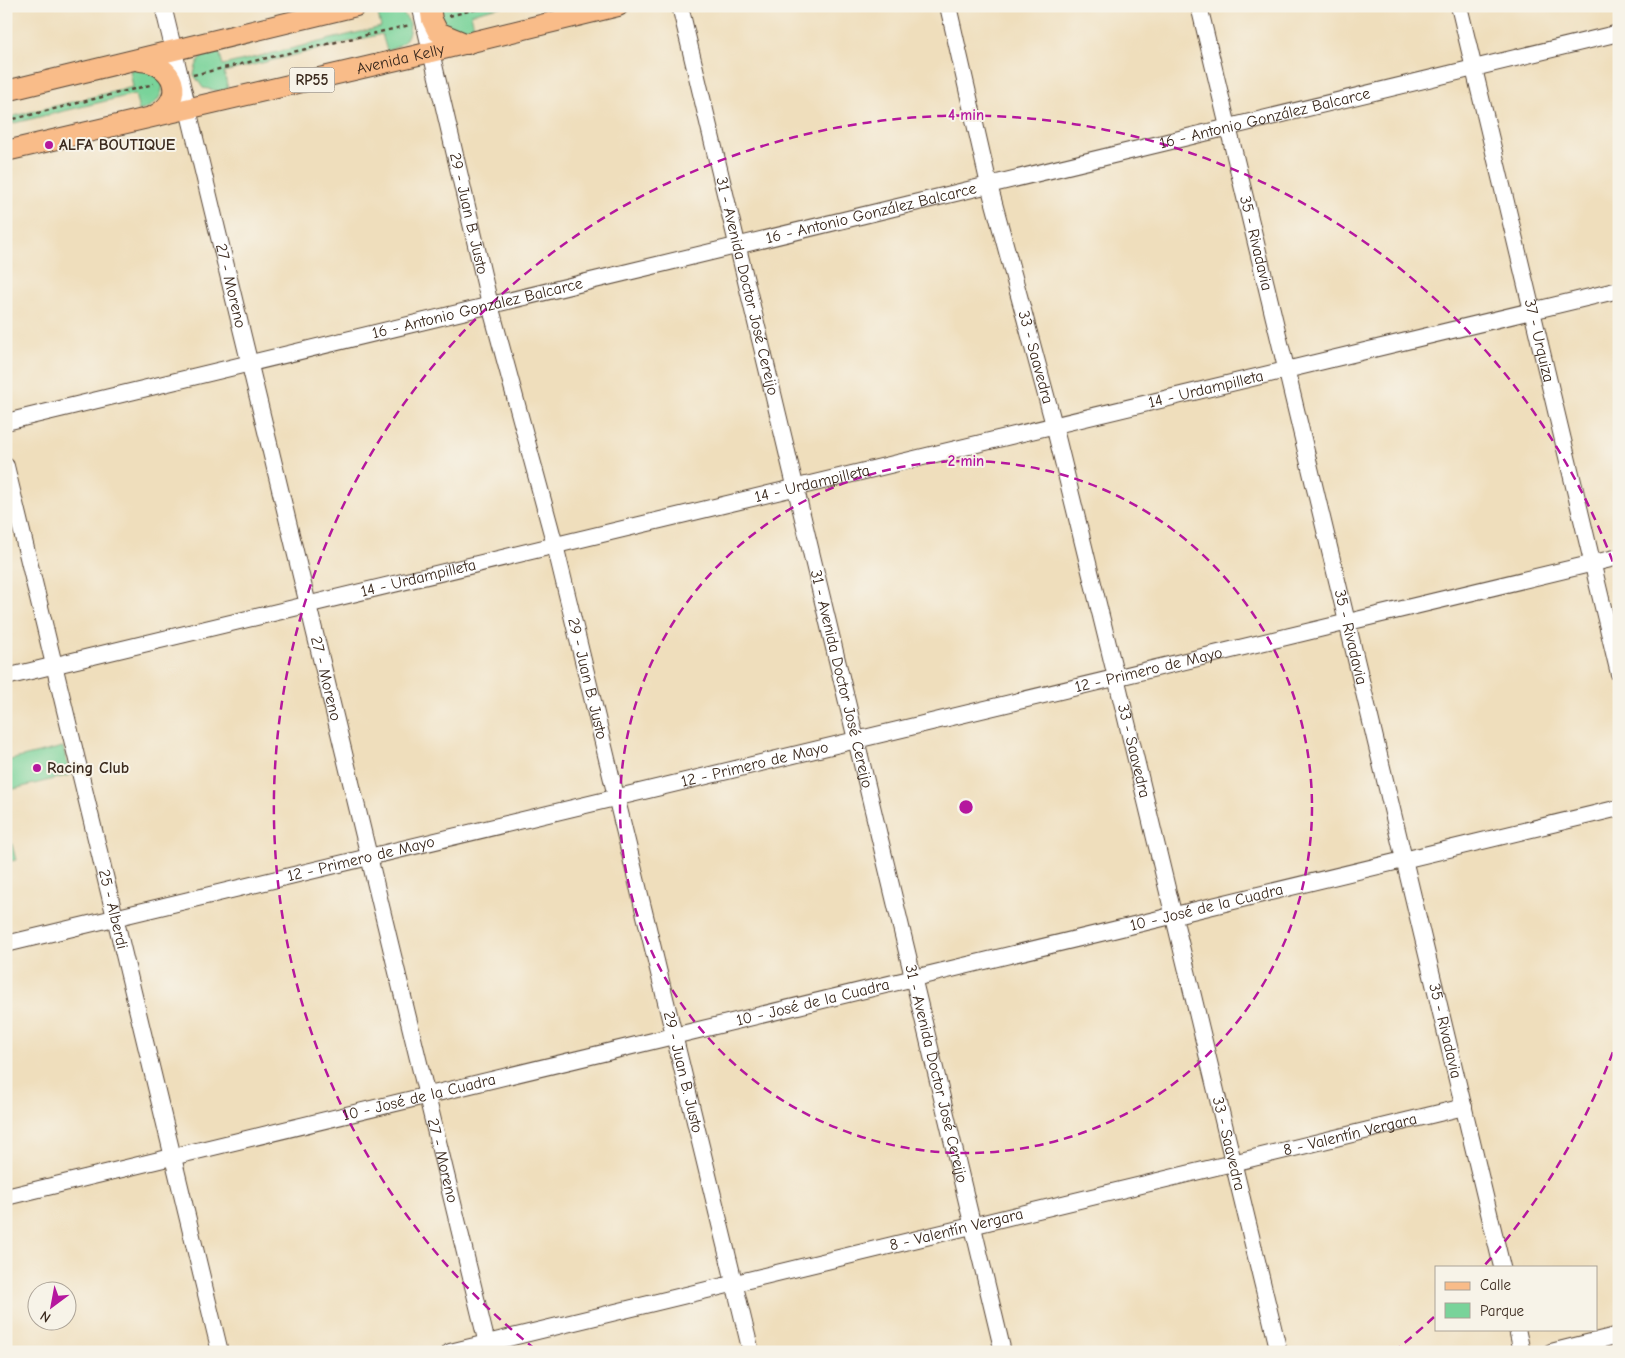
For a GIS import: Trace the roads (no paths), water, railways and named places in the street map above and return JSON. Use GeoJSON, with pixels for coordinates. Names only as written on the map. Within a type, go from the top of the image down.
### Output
{"type":"FeatureCollection","features":[{"type":"Feature","properties":{"kind":"main road"},"geometry":{"type":"LineString","coordinates":[[6,91],[356,6]]}},
{"type":"Feature","properties":{"kind":"main road","name":"Avenida Kelly"},"geometry":{"type":"LineString","coordinates":[[6,152],[467,44],[618,6]]}},
{"type":"Feature","properties":{"kind":"main road"},"geometry":{"type":"LineString","coordinates":[[427,14],[438,32],[467,44]]}},
{"type":"Feature","properties":{"kind":"main road"},"geometry":{"type":"LineString","coordinates":[[135,61],[153,62],[165,68],[176,79],[173,96],[166,109],[151,117]]}},
{"type":"Feature","properties":{"kind":"street","name":"27 - Moreno"},"geometry":{"type":"LineString","coordinates":[[163,6],[174,51],[176,79],[188,108],[488,1347]]}},
{"type":"Feature","properties":{"kind":"street","name":"31 - Avenida Doctor José Cereijo"},"geometry":{"type":"LineString","coordinates":[[680,6],[739,245],[1003,1352]]}},
{"type":"Feature","properties":{"kind":"street","name":"33 - Saavedra"},"geometry":{"type":"LineString","coordinates":[[948,6],[989,185],[1054,425],[1279,1352]]}},
{"type":"Feature","properties":{"kind":"street","name":"35 - Rivadavia"},"geometry":{"type":"LineString","coordinates":[[1199,6],[1502,1266]]}},
{"type":"Feature","properties":{"kind":"street","name":"37 - Urquiza"},"geometry":{"type":"LineString","coordinates":[[1459,6],[1619,674]]}},
{"type":"Feature","properties":{"kind":"street","name":"29 - Juan B. Justo"},"geometry":{"type":"LineString","coordinates":[[427,14],[431,52],[490,305],[555,545],[751,1352]]}},
{"type":"Feature","properties":{"kind":"street","name":"16 - Antonio González Balcarce"},"geometry":{"type":"LineString","coordinates":[[6,422],[1619,33]]}},
{"type":"Feature","properties":{"kind":"street","name":"14 - Urdampilleta"},"geometry":{"type":"LineString","coordinates":[[6,677],[1619,290]]}},
{"type":"Feature","properties":{"kind":"street","name":"25 - Alberdi"},"geometry":{"type":"LineString","coordinates":[[6,466],[220,1352]]}},
{"type":"Feature","properties":{"kind":"street","name":"12 - Primero de Mayo"},"geometry":{"type":"LineString","coordinates":[[6,944],[1619,557]]}},
{"type":"Feature","properties":{"kind":"street","name":"10 - José de la Cuadra"},"geometry":{"type":"LineString","coordinates":[[6,1197],[1619,808]]}},
{"type":"Feature","properties":{"kind":"street","name":"8 - Valentín Vergara"},"geometry":{"type":"LineString","coordinates":[[450,1352],[488,1347],[734,1283],[1464,1107]]}},
{"type":"Feature","properties":{"kind":"street"},"geometry":{"type":"LineString","coordinates":[[1517,1330],[1522,1352]]}},
{"type":"Feature","properties":{"kind":"street"},"geometry":{"type":"LineString","coordinates":[[1550,1352],[1619,1335]]}},
{"type":"Feature","properties":{"kind":"place","name":"ALFA BOUTIQUE"},"geometry":{"type":"Point","coordinates":[49,145]}},
{"type":"Feature","properties":{"kind":"place","name":"Racing Club"},"geometry":{"type":"Point","coordinates":[37,768]}}]}
